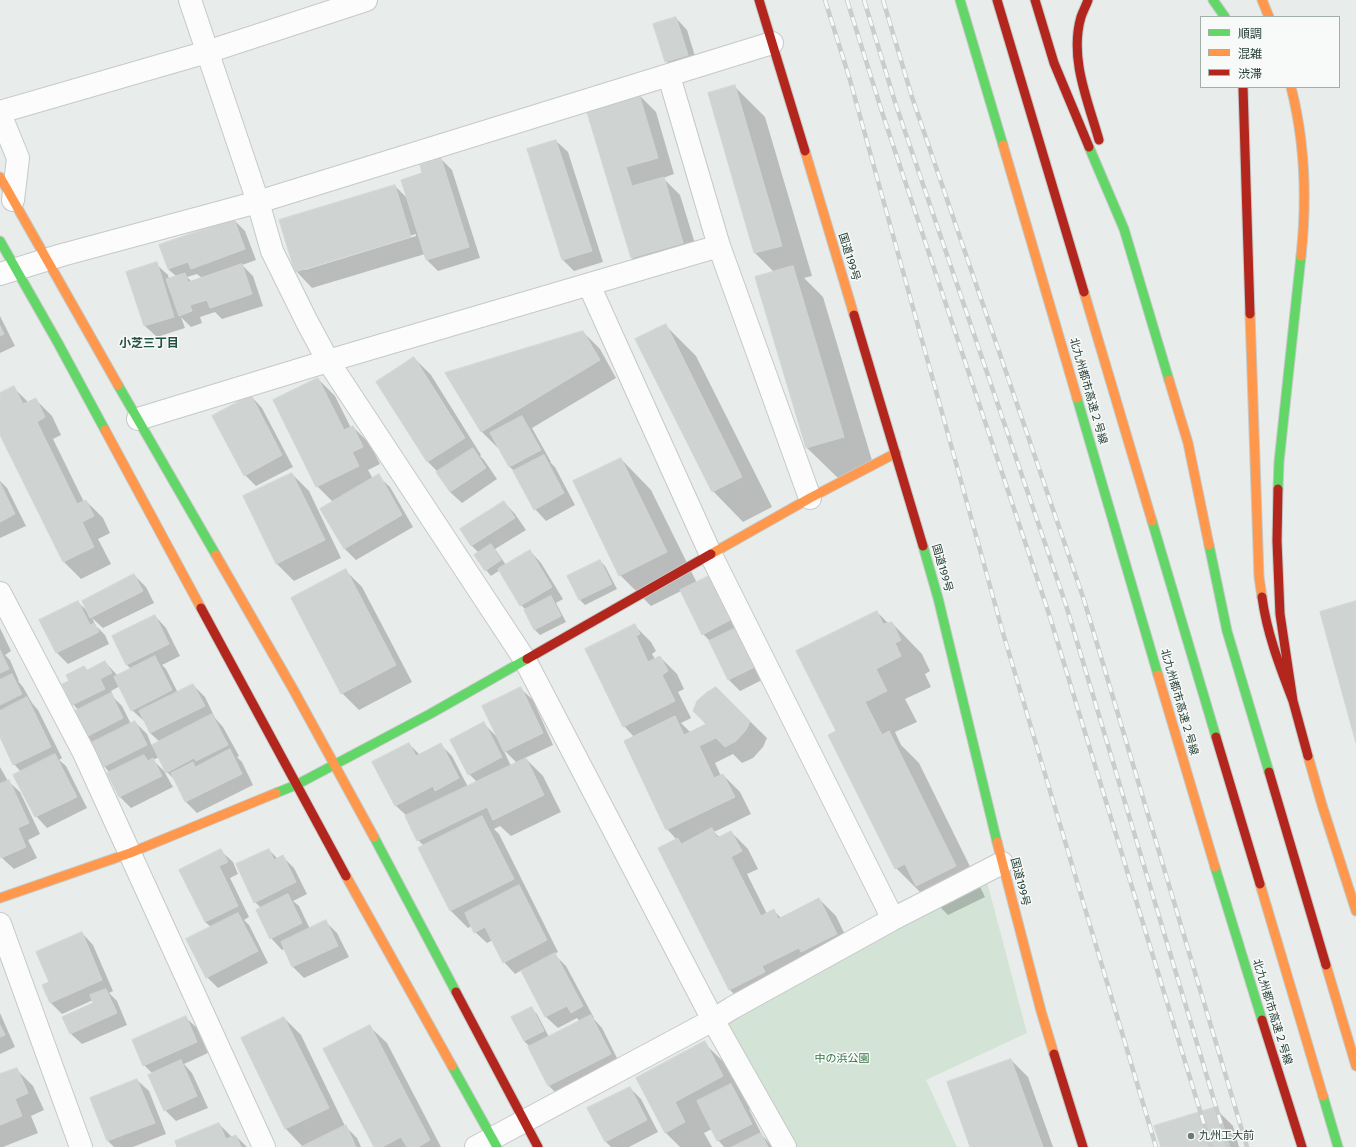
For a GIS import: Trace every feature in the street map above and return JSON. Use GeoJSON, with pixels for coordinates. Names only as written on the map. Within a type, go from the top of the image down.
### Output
{"type":"FeatureCollection","features":[{"type":"Feature","properties":{"kind":"main road","name":"国道199号"},"geometry":{"type":"LineString","coordinates":[[759,0],[896,453],[938,598],[1002,863],[1041,1012],[1083,1147]]}},
{"type":"Feature","properties":{"kind":"main road"},"geometry":{"type":"LineString","coordinates":[[960,0],[1038,262]]}},
{"type":"Feature","properties":{"kind":"main road"},"geometry":{"type":"LineString","coordinates":[[997,0],[1338,1147]]}},
{"type":"Feature","properties":{"kind":"main road"},"geometry":{"type":"LineString","coordinates":[[1035,0],[1054,63],[1124,229]]}},
{"type":"Feature","properties":{"kind":"main road"},"geometry":{"type":"LineString","coordinates":[[1088,0],[1080,20],[1077,44],[1081,75],[1124,229],[1188,443],[1227,631],[1356,1066]]}},
{"type":"Feature","properties":{"kind":"main road"},"geometry":{"type":"LineString","coordinates":[[1213,0],[1224,16]]}},
{"type":"Feature","properties":{"kind":"main road"},"geometry":{"type":"LineString","coordinates":[[1262,0],[1269,16]]}},
{"type":"Feature","properties":{"kind":"main road"},"geometry":{"type":"LineString","coordinates":[[976,85],[1038,262]]}},
{"type":"Feature","properties":{"kind":"main road"},"geometry":{"type":"LineString","coordinates":[[1243,88],[1259,576],[1266,618],[1273,647],[1293,701],[1322,805],[1355,906]]}},
{"type":"Feature","properties":{"kind":"main road"},"geometry":{"type":"LineString","coordinates":[[1291,88],[1298,115],[1304,170],[1304,231],[1279,462],[1277,542],[1280,614],[1293,701]]}},
{"type":"Feature","properties":{"kind":"main road"},"geometry":{"type":"LineString","coordinates":[[0,177],[335,764],[538,1147]]}},
{"type":"Feature","properties":{"kind":"main road"},"geometry":{"type":"LineString","coordinates":[[0,241],[8,272],[62,350],[488,1144]]}},
{"type":"Feature","properties":{"kind":"main road","name":"北九州都市高速２号線"},"geometry":{"type":"LineString","coordinates":[[1038,262],[1226,905],[1302,1147]]}},
{"type":"Feature","properties":{"kind":"main road"},"geometry":{"type":"LineString","coordinates":[[0,898],[130,853],[296,785],[430,714],[810,498],[896,453]]}},
{"type":"Feature","properties":{"kind":"street"},"geometry":{"type":"LineString","coordinates":[[190,0],[258,202],[272,251],[307,322],[328,361],[525,660],[713,1020],[786,1147]]}},
{"type":"Feature","properties":{"kind":"street"},"geometry":{"type":"LineString","coordinates":[[12,200],[18,158],[0,113],[207,52],[366,0]]}},
{"type":"Feature","properties":{"kind":"street"},"geometry":{"type":"LineString","coordinates":[[8,272],[46,260],[258,202],[772,43]]}},
{"type":"Feature","properties":{"kind":"street"},"geometry":{"type":"LineString","coordinates":[[669,76],[719,246],[810,498]]}},
{"type":"Feature","properties":{"kind":"street"},"geometry":{"type":"LineString","coordinates":[[138,419],[328,361],[719,246]]}},
{"type":"Feature","properties":{"kind":"street"},"geometry":{"type":"LineString","coordinates":[[589,285],[711,555],[893,919]]}},
{"type":"Feature","properties":{"kind":"street"},"geometry":{"type":"LineString","coordinates":[[0,593],[84,753],[264,1147]]}},
{"type":"Feature","properties":{"kind":"street"},"geometry":{"type":"LineString","coordinates":[[488,1144],[525,1122],[713,1020],[893,919],[1002,863]]}},
{"type":"Feature","properties":{"kind":"street"},"geometry":{"type":"LineString","coordinates":[[0,924],[81,1147]]}},
{"type":"Feature","properties":{"kind":"green space","name":"中の浜公園"},"geometry":{"type":"Polygon","coordinates":[[[986,878],[1027,1033],[926,1080],[957,1147],[790,1147],[726,1024],[986,878]]]}},
{"type":"Feature","properties":{"kind":"building"},"geometry":{"type":"Polygon","coordinates":[[[676,17],[688,55],[665,62],[653,24],[676,17]]]}},
{"type":"Feature","properties":{"kind":"building"},"geometry":{"type":"Polygon","coordinates":[[[735,85],[782,246],[754,253],[708,93],[735,85]]]}},
{"type":"Feature","properties":{"kind":"building"},"geometry":{"type":"Polygon","coordinates":[[[639,94],[658,158],[626,167],[632,186],[664,177],[683,243],[631,258],[586,109],[639,94]]]}},
{"type":"Feature","properties":{"kind":"building"},"geometry":{"type":"Polygon","coordinates":[[[556,140],[592,251],[562,260],[527,149],[556,140]]]}},
{"type":"Feature","properties":{"kind":"building"},"geometry":{"type":"Polygon","coordinates":[[[441,158],[469,247],[426,260],[401,180],[422,173],[420,165],[441,158]]]}},
{"type":"Feature","properties":{"kind":"building"},"geometry":{"type":"Polygon","coordinates":[[[395,185],[411,237],[295,272],[279,220],[395,185]]]}},
{"type":"Feature","properties":{"kind":"building"},"geometry":{"type":"Polygon","coordinates":[[[234,219],[245,249],[191,269],[188,262],[168,269],[159,245],[234,219]]]}},
{"type":"Feature","properties":{"kind":"building"},"geometry":{"type":"Polygon","coordinates":[[[157,262],[174,317],[144,326],[126,272],[157,262]]]}},
{"type":"Feature","properties":{"kind":"building"},"geometry":{"type":"Polygon","coordinates":[[[242,264],[252,294],[210,308],[207,300],[190,305],[192,311],[179,316],[166,279],[185,273],[188,282],[242,264]]]}},
{"type":"Feature","properties":{"kind":"building"},"geometry":{"type":"Polygon","coordinates":[[[793,266],[844,437],[806,448],[755,277],[793,266]]]}},
{"type":"Feature","properties":{"kind":"building"},"geometry":{"type":"Polygon","coordinates":[[[666,324],[742,477],[712,492],[635,339],[666,324]]]}},
{"type":"Feature","properties":{"kind":"building"},"geometry":{"type":"Polygon","coordinates":[[[0,326],[4,334],[0,336],[0,326]]]}},
{"type":"Feature","properties":{"kind":"building"},"geometry":{"type":"Polygon","coordinates":[[[583,331],[600,360],[481,432],[445,373],[583,331]]]}},
{"type":"Feature","properties":{"kind":"building"},"geometry":{"type":"Polygon","coordinates":[[[414,357],[465,438],[427,462],[376,382],[414,357]]]}},
{"type":"Feature","properties":{"kind":"building"},"geometry":{"type":"Polygon","coordinates":[[[318,378],[344,430],[353,426],[363,447],[352,452],[359,466],[316,487],[273,400],[318,378]]]}},
{"type":"Feature","properties":{"kind":"building"},"geometry":{"type":"Polygon","coordinates":[[[14,386],[23,404],[36,398],[45,417],[37,422],[77,504],[86,500],[94,516],[82,522],[94,547],[63,562],[0,435],[0,393],[14,386]]]}},
{"type":"Feature","properties":{"kind":"building"},"geometry":{"type":"Polygon","coordinates":[[[251,395],[282,455],[244,476],[212,416],[251,395]]]}},
{"type":"Feature","properties":{"kind":"building"},"geometry":{"type":"Polygon","coordinates":[[[522,416],[541,450],[509,467],[490,433],[522,416]]]}},
{"type":"Feature","properties":{"kind":"building"},"geometry":{"type":"Polygon","coordinates":[[[473,448],[486,468],[450,492],[436,472],[473,448]]]}},
{"type":"Feature","properties":{"kind":"building"},"geometry":{"type":"Polygon","coordinates":[[[544,455],[564,493],[534,510],[513,471],[544,455]]]}},
{"type":"Feature","properties":{"kind":"building"},"geometry":{"type":"Polygon","coordinates":[[[621,458],[667,552],[619,576],[573,481],[621,458]]]}},
{"type":"Feature","properties":{"kind":"building"},"geometry":{"type":"Polygon","coordinates":[[[292,473],[325,540],[276,564],[243,496],[292,473]]]}},
{"type":"Feature","properties":{"kind":"building"},"geometry":{"type":"Polygon","coordinates":[[[379,474],[402,515],[344,549],[320,509],[379,474]]]}},
{"type":"Feature","properties":{"kind":"building"},"geometry":{"type":"Polygon","coordinates":[[[0,483],[15,514],[0,522],[0,483]]]}},
{"type":"Feature","properties":{"kind":"building"},"geometry":{"type":"Polygon","coordinates":[[[504,501],[515,518],[471,546],[460,529],[504,501]]]}},
{"type":"Feature","properties":{"kind":"building"},"geometry":{"type":"Polygon","coordinates":[[[491,544],[501,560],[485,571],[474,555],[491,544]]]}},
{"type":"Feature","properties":{"kind":"building"},"geometry":{"type":"Polygon","coordinates":[[[530,550],[552,587],[520,606],[498,569],[530,550]]]}},
{"type":"Feature","properties":{"kind":"building"},"geometry":{"type":"Polygon","coordinates":[[[600,560],[612,584],[579,600],[567,576],[600,560]]]}},
{"type":"Feature","properties":{"kind":"building"},"geometry":{"type":"Polygon","coordinates":[[[346,569],[396,665],[341,694],[291,598],[346,569]]]}},
{"type":"Feature","properties":{"kind":"building"},"geometry":{"type":"Polygon","coordinates":[[[134,574],[143,591],[90,618],[82,601],[134,574]]]}},
{"type":"Feature","properties":{"kind":"building"},"geometry":{"type":"Polygon","coordinates":[[[709,576],[730,620],[702,635],[680,590],[709,576]]]}},
{"type":"Feature","properties":{"kind":"building"},"geometry":{"type":"Polygon","coordinates":[[[551,596],[561,616],[534,630],[524,610],[551,596]]]}},
{"type":"Feature","properties":{"kind":"building"},"geometry":{"type":"Polygon","coordinates":[[[78,601],[90,625],[94,623],[99,632],[56,653],[39,620],[78,601]]]}},
{"type":"Feature","properties":{"kind":"building"},"geometry":{"type":"Polygon","coordinates":[[[1356,601],[1356,743],[1320,612],[1356,601]]]}},
{"type":"Feature","properties":{"kind":"building"},"geometry":{"type":"Polygon","coordinates":[[[877,611],[883,624],[892,622],[901,640],[895,643],[901,656],[876,669],[887,691],[865,702],[882,735],[889,731],[956,866],[916,886],[905,864],[895,869],[828,735],[836,731],[796,651],[877,611]]]}},
{"type":"Feature","properties":{"kind":"building"},"geometry":{"type":"Polygon","coordinates":[[[155,615],[169,644],[126,665],[112,636],[155,615]]]}},
{"type":"Feature","properties":{"kind":"building"},"geometry":{"type":"Polygon","coordinates":[[[635,624],[640,634],[636,636],[648,662],[660,656],[668,671],[662,675],[675,701],[623,727],[585,649],[635,624]]]}},
{"type":"Feature","properties":{"kind":"building"},"geometry":{"type":"Polygon","coordinates":[[[740,626],[759,665],[728,680],[709,641],[740,626]]]}},
{"type":"Feature","properties":{"kind":"building"},"geometry":{"type":"Polygon","coordinates":[[[0,650],[9,669],[0,673],[0,650]]]}},
{"type":"Feature","properties":{"kind":"building"},"geometry":{"type":"Polygon","coordinates":[[[155,656],[172,690],[131,711],[114,677],[155,656]]]}},
{"type":"Feature","properties":{"kind":"building"},"geometry":{"type":"Polygon","coordinates":[[[105,661],[112,673],[100,679],[105,689],[72,705],[62,684],[69,681],[66,675],[84,666],[87,670],[105,661]]]}},
{"type":"Feature","properties":{"kind":"building"},"geometry":{"type":"Polygon","coordinates":[[[12,674],[22,694],[0,705],[0,680],[12,674]]]}},
{"type":"Feature","properties":{"kind":"building"},"geometry":{"type":"Polygon","coordinates":[[[193,684],[205,706],[150,733],[139,711],[193,684]]]}},
{"type":"Feature","properties":{"kind":"building"},"geometry":{"type":"Polygon","coordinates":[[[521,687],[543,733],[504,752],[482,706],[521,687]]]}},
{"type":"Feature","properties":{"kind":"building"},"geometry":{"type":"Polygon","coordinates":[[[716,687],[750,721],[746,730],[736,741],[725,747],[716,738],[699,746],[714,778],[723,774],[735,797],[666,830],[624,741],[675,716],[684,735],[706,724],[693,711],[697,701],[716,687]]]}},
{"type":"Feature","properties":{"kind":"building"},"geometry":{"type":"Polygon","coordinates":[[[111,693],[123,718],[82,739],[69,714],[111,693]]]}},
{"type":"Feature","properties":{"kind":"building"},"geometry":{"type":"Polygon","coordinates":[[[27,697],[51,747],[13,765],[0,737],[0,711],[27,697]]]}},
{"type":"Feature","properties":{"kind":"building"},"geometry":{"type":"Polygon","coordinates":[[[212,714],[228,745],[196,761],[194,758],[166,773],[152,745],[212,714]]]}},
{"type":"Feature","properties":{"kind":"building"},"geometry":{"type":"Polygon","coordinates":[[[135,721],[147,745],[103,767],[91,743],[135,721]]]}},
{"type":"Feature","properties":{"kind":"building"},"geometry":{"type":"Polygon","coordinates":[[[484,722],[502,757],[468,775],[450,740],[484,722]]]}},
{"type":"Feature","properties":{"kind":"building"},"geometry":{"type":"Polygon","coordinates":[[[409,743],[416,756],[441,743],[459,778],[435,791],[433,786],[395,806],[372,762],[409,743]]]}},
{"type":"Feature","properties":{"kind":"building"},"geometry":{"type":"Polygon","coordinates":[[[230,749],[242,774],[185,802],[171,773],[193,762],[195,767],[230,749]]]}},
{"type":"Feature","properties":{"kind":"building"},"geometry":{"type":"Polygon","coordinates":[[[55,754],[77,797],[35,817],[13,775],[55,754]]]}},
{"type":"Feature","properties":{"kind":"building"},"geometry":{"type":"Polygon","coordinates":[[[144,755],[148,761],[153,758],[162,776],[119,797],[107,773],[144,755]]]}},
{"type":"Feature","properties":{"kind":"building"},"geometry":{"type":"Polygon","coordinates":[[[526,758],[544,795],[493,820],[487,807],[417,841],[405,816],[526,758]]]}},
{"type":"Feature","properties":{"kind":"building"},"geometry":{"type":"Polygon","coordinates":[[[9,780],[29,823],[18,828],[26,847],[1,858],[0,784],[9,780]]]}},
{"type":"Feature","properties":{"kind":"building"},"geometry":{"type":"Polygon","coordinates":[[[482,816],[514,879],[450,911],[418,848],[482,816]]]}},
{"type":"Feature","properties":{"kind":"building"},"geometry":{"type":"Polygon","coordinates":[[[712,828],[717,838],[731,831],[742,851],[731,857],[761,916],[774,909],[778,919],[819,898],[837,934],[801,952],[799,948],[762,966],[765,972],[729,990],[658,848],[678,838],[681,844],[712,828]]]}},
{"type":"Feature","properties":{"kind":"building"},"geometry":{"type":"Polygon","coordinates":[[[221,849],[228,862],[219,866],[238,906],[205,922],[179,870],[221,849]]]}},
{"type":"Feature","properties":{"kind":"building"},"geometry":{"type":"Polygon","coordinates":[[[269,849],[274,860],[283,855],[296,882],[254,903],[236,864],[269,849]]]}},
{"type":"Feature","properties":{"kind":"building"},"geometry":{"type":"Polygon","coordinates":[[[519,885],[547,940],[503,963],[485,927],[474,933],[465,913],[519,885]]]}},
{"type":"Feature","properties":{"kind":"building"},"geometry":{"type":"Polygon","coordinates":[[[288,894],[302,923],[270,939],[256,910],[288,894]]]}},
{"type":"Feature","properties":{"kind":"building"},"geometry":{"type":"Polygon","coordinates":[[[238,913],[258,951],[206,978],[186,939],[238,913]]]}},
{"type":"Feature","properties":{"kind":"building"},"geometry":{"type":"Polygon","coordinates":[[[326,920],[338,946],[292,967],[281,942],[326,920]]]}},
{"type":"Feature","properties":{"kind":"building"},"geometry":{"type":"Polygon","coordinates":[[[82,932],[102,980],[50,1003],[42,985],[49,982],[36,952],[82,932]]]}},
{"type":"Feature","properties":{"kind":"building"},"geometry":{"type":"Polygon","coordinates":[[[555,953],[583,1006],[571,1013],[567,1006],[545,1017],[521,971],[555,953]]]}},
{"type":"Feature","properties":{"kind":"building"},"geometry":{"type":"Polygon","coordinates":[[[106,989],[117,1013],[70,1034],[62,1017],[93,1003],[90,995],[106,989]]]}},
{"type":"Feature","properties":{"kind":"building"},"geometry":{"type":"Polygon","coordinates":[[[532,1007],[544,1031],[524,1041],[511,1017],[532,1007]]]}},
{"type":"Feature","properties":{"kind":"building"},"geometry":{"type":"Polygon","coordinates":[[[591,1015],[611,1054],[548,1086],[528,1047],[591,1015]]]}},
{"type":"Feature","properties":{"kind":"building"},"geometry":{"type":"Polygon","coordinates":[[[186,1016],[197,1042],[143,1066],[132,1040],[186,1016]]]}},
{"type":"Feature","properties":{"kind":"building"},"geometry":{"type":"Polygon","coordinates":[[[284,1017],[329,1108],[285,1129],[241,1038],[284,1017]]]}},
{"type":"Feature","properties":{"kind":"building"},"geometry":{"type":"Polygon","coordinates":[[[0,1025],[5,1035],[0,1037],[0,1025]]]}},
{"type":"Feature","properties":{"kind":"building"},"geometry":{"type":"Polygon","coordinates":[[[370,1025],[430,1140],[418,1147],[407,1147],[401,1137],[382,1147],[374,1147],[323,1049],[370,1025]]]}},
{"type":"Feature","properties":{"kind":"building"},"geometry":{"type":"Polygon","coordinates":[[[705,1041],[723,1076],[675,1102],[685,1122],[665,1133],[636,1078],[705,1041]]]}},
{"type":"Feature","properties":{"kind":"building"},"geometry":{"type":"Polygon","coordinates":[[[1011,1059],[1043,1147],[970,1147],[947,1082],[1011,1059]]]}},
{"type":"Feature","properties":{"kind":"building"},"geometry":{"type":"Polygon","coordinates":[[[181,1060],[197,1096],[164,1111],[148,1075],[181,1060]]]}},
{"type":"Feature","properties":{"kind":"building"},"geometry":{"type":"Polygon","coordinates":[[[17,1068],[28,1093],[15,1099],[22,1116],[0,1125],[0,1074],[17,1068]]]}},
{"type":"Feature","properties":{"kind":"building"},"geometry":{"type":"Polygon","coordinates":[[[137,1079],[155,1123],[107,1141],[90,1098],[137,1079]]]}},
{"type":"Feature","properties":{"kind":"building"},"geometry":{"type":"Polygon","coordinates":[[[731,1084],[752,1124],[717,1141],[697,1101],[731,1084]]]}},
{"type":"Feature","properties":{"kind":"building"},"geometry":{"type":"Polygon","coordinates":[[[630,1087],[647,1120],[605,1142],[587,1108],[630,1087]]]}},
{"type":"Feature","properties":{"kind":"building","name":"九州工大前"},"geometry":{"type":"Polygon","coordinates":[[[1216,1107],[1228,1147],[1161,1147],[1154,1126],[1216,1107]]]}},
{"type":"Feature","properties":{"kind":"building"},"geometry":{"type":"Polygon","coordinates":[[[219,1123],[226,1139],[236,1135],[241,1147],[177,1147],[175,1141],[219,1123]]]}},
{"type":"Feature","properties":{"kind":"building"},"geometry":{"type":"Polygon","coordinates":[[[346,1125],[356,1147],[301,1147],[346,1125]]]}},
{"type":"Feature","properties":{"kind":"building"},"geometry":{"type":"Polygon","coordinates":[[[761,1133],[768,1147],[732,1147],[761,1133]]]}},
{"type":"Feature","properties":{"kind":"railway"},"geometry":{"type":"LineString","coordinates":[[825,0],[850,80],[1003,633],[1156,1147]]}},
{"type":"Feature","properties":{"kind":"railway"},"geometry":{"type":"LineString","coordinates":[[847,0],[882,112],[1049,614],[1211,1147]]}},
{"type":"Feature","properties":{"kind":"railway"},"geometry":{"type":"LineString","coordinates":[[864,0],[895,102],[1066,605],[1228,1147]]}},
{"type":"Feature","properties":{"kind":"railway"},"geometry":{"type":"LineString","coordinates":[[883,0],[912,97],[1084,600],[1247,1147]]}},
{"type":"Feature","properties":{"kind":"traffic: fast"},"geometry":{"type":"LineString","coordinates":[[960,0],[1003,145]]}},
{"type":"Feature","properties":{"kind":"traffic: fast"},"geometry":{"type":"LineString","coordinates":[[1213,0],[1224,16]]}},
{"type":"Feature","properties":{"kind":"traffic: fast"},"geometry":{"type":"LineString","coordinates":[[1089,147],[1124,229],[1169,380]]}},
{"type":"Feature","properties":{"kind":"traffic: fast"},"geometry":{"type":"LineString","coordinates":[[0,241],[105,430]]}},
{"type":"Feature","properties":{"kind":"traffic: fast"},"geometry":{"type":"LineString","coordinates":[[1278,489],[1279,462],[1301,256]]}},
{"type":"Feature","properties":{"kind":"traffic: fast"},"geometry":{"type":"LineString","coordinates":[[118,385],[216,555]]}},
{"type":"Feature","properties":{"kind":"traffic: fast"},"geometry":{"type":"LineString","coordinates":[[1077,398],[1158,675]]}},
{"type":"Feature","properties":{"kind":"traffic: fast"},"geometry":{"type":"LineString","coordinates":[[1152,521],[1216,737]]}},
{"type":"Feature","properties":{"kind":"traffic: fast"},"geometry":{"type":"LineString","coordinates":[[1209,545],[1227,631],[1269,772]]}},
{"type":"Feature","properties":{"kind":"traffic: fast"},"geometry":{"type":"LineString","coordinates":[[923,546],[938,598],[997,842]]}},
{"type":"Feature","properties":{"kind":"traffic: fast"},"geometry":{"type":"LineString","coordinates":[[276,793],[296,785],[430,714],[527,659]]}},
{"type":"Feature","properties":{"kind":"traffic: fast"},"geometry":{"type":"LineString","coordinates":[[374,837],[456,992]]}},
{"type":"Feature","properties":{"kind":"traffic: fast"},"geometry":{"type":"LineString","coordinates":[[1215,867],[1262,1020]]}},
{"type":"Feature","properties":{"kind":"traffic: fast"},"geometry":{"type":"LineString","coordinates":[[452,1066],[497,1147]]}},
{"type":"Feature","properties":{"kind":"traffic: fast"},"geometry":{"type":"LineString","coordinates":[[1323,1096],[1338,1147]]}},
{"type":"Feature","properties":{"kind":"traffic: slow"},"geometry":{"type":"LineString","coordinates":[[1262,0],[1269,16]]}},
{"type":"Feature","properties":{"kind":"traffic: slow"},"geometry":{"type":"LineString","coordinates":[[1291,88],[1296,108],[1304,171],[1304,214],[1301,256]]}},
{"type":"Feature","properties":{"kind":"traffic: slow"},"geometry":{"type":"LineString","coordinates":[[1003,145],[1077,398]]}},
{"type":"Feature","properties":{"kind":"traffic: slow"},"geometry":{"type":"LineString","coordinates":[[805,151],[854,315]]}},
{"type":"Feature","properties":{"kind":"traffic: slow"},"geometry":{"type":"LineString","coordinates":[[0,177],[118,385]]}},
{"type":"Feature","properties":{"kind":"traffic: slow"},"geometry":{"type":"LineString","coordinates":[[1084,292],[1152,521]]}},
{"type":"Feature","properties":{"kind":"traffic: slow"},"geometry":{"type":"LineString","coordinates":[[1250,314],[1259,577],[1262,597]]}},
{"type":"Feature","properties":{"kind":"traffic: slow"},"geometry":{"type":"LineString","coordinates":[[1169,380],[1188,443],[1209,545]]}},
{"type":"Feature","properties":{"kind":"traffic: slow"},"geometry":{"type":"LineString","coordinates":[[105,430],[201,608]]}},
{"type":"Feature","properties":{"kind":"traffic: slow"},"geometry":{"type":"LineString","coordinates":[[711,554],[810,498],[896,453]]}},
{"type":"Feature","properties":{"kind":"traffic: slow"},"geometry":{"type":"LineString","coordinates":[[216,555],[293,689],[374,837]]}},
{"type":"Feature","properties":{"kind":"traffic: slow"},"geometry":{"type":"LineString","coordinates":[[1158,675],[1215,867]]}},
{"type":"Feature","properties":{"kind":"traffic: slow"},"geometry":{"type":"LineString","coordinates":[[1308,756],[1356,911]]}},
{"type":"Feature","properties":{"kind":"traffic: slow"},"geometry":{"type":"LineString","coordinates":[[0,898],[130,853],[276,793]]}},
{"type":"Feature","properties":{"kind":"traffic: slow"},"geometry":{"type":"LineString","coordinates":[[997,842],[1041,1011],[1054,1054]]}},
{"type":"Feature","properties":{"kind":"traffic: slow"},"geometry":{"type":"LineString","coordinates":[[346,876],[452,1066]]}},
{"type":"Feature","properties":{"kind":"traffic: slow"},"geometry":{"type":"LineString","coordinates":[[1260,884],[1323,1096]]}},
{"type":"Feature","properties":{"kind":"traffic: slow"},"geometry":{"type":"LineString","coordinates":[[1326,965],[1356,1066]]}},
{"type":"Feature","properties":{"kind":"traffic: jam"},"geometry":{"type":"LineString","coordinates":[[759,0],[805,151]]}},
{"type":"Feature","properties":{"kind":"traffic: jam"},"geometry":{"type":"LineString","coordinates":[[997,0],[1084,292]]}},
{"type":"Feature","properties":{"kind":"traffic: jam"},"geometry":{"type":"LineString","coordinates":[[1035,0],[1054,63],[1089,147]]}},
{"type":"Feature","properties":{"kind":"traffic: jam"},"geometry":{"type":"LineString","coordinates":[[1088,0],[1081,17],[1077,48],[1081,79],[1099,140]]}},
{"type":"Feature","properties":{"kind":"traffic: jam"},"geometry":{"type":"LineString","coordinates":[[1243,88],[1250,314]]}},
{"type":"Feature","properties":{"kind":"traffic: jam"},"geometry":{"type":"LineString","coordinates":[[854,315],[923,546]]}},
{"type":"Feature","properties":{"kind":"traffic: jam"},"geometry":{"type":"LineString","coordinates":[[1278,489],[1277,541],[1280,614],[1293,701],[1308,756]]}},
{"type":"Feature","properties":{"kind":"traffic: jam"},"geometry":{"type":"LineString","coordinates":[[527,659],[711,554]]}},
{"type":"Feature","properties":{"kind":"traffic: jam"},"geometry":{"type":"LineString","coordinates":[[1262,597],[1267,624],[1293,701]]}},
{"type":"Feature","properties":{"kind":"traffic: jam"},"geometry":{"type":"LineString","coordinates":[[201,608],[346,876]]}},
{"type":"Feature","properties":{"kind":"traffic: jam"},"geometry":{"type":"LineString","coordinates":[[1216,737],[1260,884]]}},
{"type":"Feature","properties":{"kind":"traffic: jam"},"geometry":{"type":"LineString","coordinates":[[1269,772],[1326,965]]}},
{"type":"Feature","properties":{"kind":"traffic: jam"},"geometry":{"type":"LineString","coordinates":[[456,992],[538,1147]]}},
{"type":"Feature","properties":{"kind":"traffic: jam"},"geometry":{"type":"LineString","coordinates":[[1262,1020],[1302,1147]]}},
{"type":"Feature","properties":{"kind":"traffic: jam"},"geometry":{"type":"LineString","coordinates":[[1054,1054],[1083,1147]]}},
{"type":"Feature","properties":{"kind":"place","name":"九州工大前"},"geometry":{"type":"Point","coordinates":[1191,1136]}},
{"type":"Feature","properties":{"kind":"district","name":"小芝三丁目"},"geometry":{"type":"Point","coordinates":[149,344]}}]}
